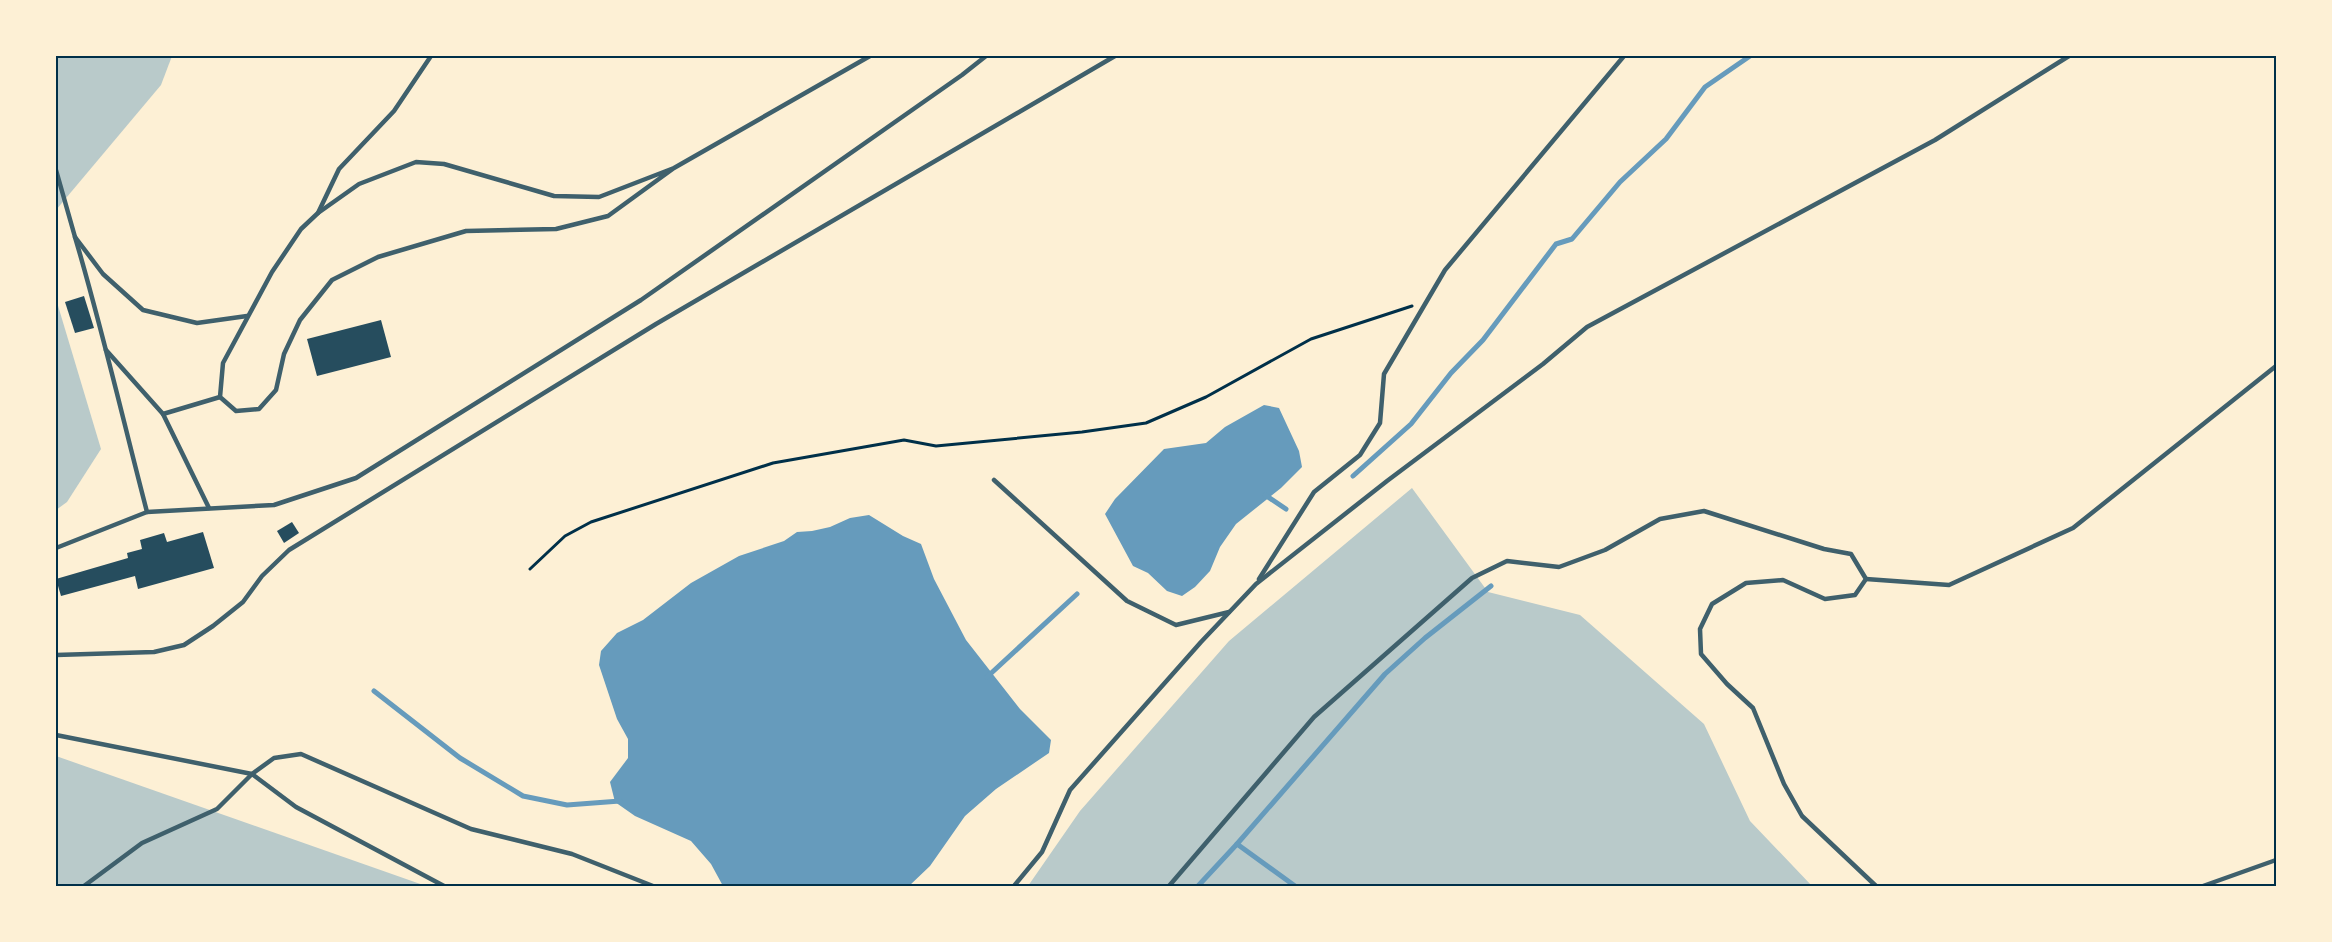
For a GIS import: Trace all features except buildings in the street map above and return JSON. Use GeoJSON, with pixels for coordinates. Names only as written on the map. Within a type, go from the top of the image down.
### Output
{"type":"FeatureCollection","features":[{"type":"Feature","properties":{"kind":"lane"},"geometry":{"type":"LineString","coordinates":[[318,213],[339,169],[394,111],[431,56]]}},
{"type":"Feature","properties":{"kind":"lane"},"geometry":{"type":"LineString","coordinates":[[220,397],[236,411],[259,409],[276,390],[284,354],[300,320],[332,280],[378,257],[466,231],[556,229],[608,216],[674,168],[870,56]]}},
{"type":"Feature","properties":{"kind":"lane"},"geometry":{"type":"LineString","coordinates":[[56,548],[147,512],[274,505],[356,477],[641,300],[953,82],[986,56]]}},
{"type":"Feature","properties":{"kind":"lane"},"geometry":{"type":"LineString","coordinates":[[56,655],[154,652],[184,645],[243,602],[262,576],[289,550],[656,324],[1114,56]]}},
{"type":"Feature","properties":{"kind":"lane"},"geometry":{"type":"LineString","coordinates":[[1256,584],[1314,492],[1360,455],[1380,423],[1384,374],[1445,270],[1624,56]]}},
{"type":"Feature","properties":{"kind":"lane"},"geometry":{"type":"LineString","coordinates":[[1014,886],[1042,852],[1070,790],[1256,584],[1387,481],[1543,364],[1587,327],[1935,140],[2069,56]]}},
{"type":"Feature","properties":{"kind":"lane"},"geometry":{"type":"LineString","coordinates":[[220,397],[223,363],[272,272],[301,229],[318,213],[359,184],[416,162],[444,164],[554,196],[599,196],[674,168]]}},
{"type":"Feature","properties":{"kind":"lane"},"geometry":{"type":"LineString","coordinates":[[56,170],[94,302],[147,512]]}},
{"type":"Feature","properties":{"kind":"lane"},"geometry":{"type":"LineString","coordinates":[[75,237],[103,274],[143,310],[197,323],[247,316]]}},
{"type":"Feature","properties":{"kind":"lane"},"geometry":{"type":"LineString","coordinates":[[104,348],[163,414],[209,508]]}},
{"type":"Feature","properties":{"kind":"lane"},"geometry":{"type":"LineString","coordinates":[[1866,579],[1949,585],[2073,528],[2277,366]]}},
{"type":"Feature","properties":{"kind":"lane"},"geometry":{"type":"LineString","coordinates":[[163,414],[220,397]]}},
{"type":"Feature","properties":{"kind":"lane"},"geometry":{"type":"LineString","coordinates":[[994,480],[1127,601],[1176,625],[1229,612]]}},
{"type":"Feature","properties":{"kind":"lane"},"geometry":{"type":"LineString","coordinates":[[1169,886],[1314,717],[1472,578],[1507,561],[1559,567],[1605,550],[1660,519],[1704,511],[1824,549],[1851,554],[1866,579]]}},
{"type":"Feature","properties":{"kind":"lane"},"geometry":{"type":"LineString","coordinates":[[1866,579],[1855,596],[1825,599],[1783,580],[1746,583],[1712,604],[1700,628],[1701,654],[1726,684],[1753,708],[1784,784],[1802,816],[1876,886]]}},
{"type":"Feature","properties":{"kind":"lane"},"geometry":{"type":"LineString","coordinates":[[56,735],[252,774],[296,807],[444,886]]}},
{"type":"Feature","properties":{"kind":"lane"},"geometry":{"type":"LineString","coordinates":[[84,886],[142,843],[217,809],[252,774],[274,758],[302,754],[471,829],[572,854],[653,886]]}},
{"type":"Feature","properties":{"kind":"lane"},"geometry":{"type":"LineString","coordinates":[[2203,886],[2277,860]]}},
{"type":"Feature","properties":{"kind":"path"},"geometry":{"type":"LineString","coordinates":[[530,569],[565,536],[591,522],[773,463],[904,441],[936,446],[1082,432],[1146,423],[1206,397],[1311,339],[1427,301]]}},
{"type":"Feature","properties":{"kind":"shaded area"},"geometry":{"type":"Polygon","coordinates":[[[56,56],[172,56],[161,85],[56,210],[56,56]]]}},
{"type":"Feature","properties":{"kind":"shaded area"},"geometry":{"type":"Polygon","coordinates":[[[56,299],[101,449],[67,502],[56,510],[56,299]]]}},
{"type":"Feature","properties":{"kind":"shaded area"},"geometry":{"type":"Polygon","coordinates":[[[1412,488],[1488,592],[1580,615],[1704,724],[1750,821],[1812,886],[1028,886],[1080,811],[1229,641],[1412,488]]]}},
{"type":"Feature","properties":{"kind":"shaded area"},"geometry":{"type":"Polygon","coordinates":[[[56,756],[426,886],[56,886],[56,756]]]}},
{"type":"Feature","properties":{"kind":"water"},"geometry":{"type":"Polygon","coordinates":[[[1264,405],[1279,408],[1299,451],[1302,467],[1281,488],[1236,524],[1220,547],[1210,571],[1195,587],[1182,596],[1167,591],[1148,573],[1133,566],[1105,514],[1115,499],[1164,449],[1206,443],[1225,427],[1264,405]]]}},
{"type":"Feature","properties":{"kind":"water"},"geometry":{"type":"Polygon","coordinates":[[[869,515],[921,544],[934,579],[966,640],[1020,709],[1051,740],[1049,753],[996,789],[965,816],[930,866],[909,886],[723,886],[711,864],[691,841],[635,816],[615,802],[610,782],[628,758],[628,739],[617,719],[599,665],[601,651],[617,633],[643,620],[691,583],[739,556],[784,541],[797,532],[830,527],[850,518],[869,515]]]}},
{"type":"Feature","properties":{"kind":"waterway"},"geometry":{"type":"LineString","coordinates":[[1353,476],[1411,424],[1451,373],[1483,340],[1556,244],[1572,239],[1620,182],[1666,139],[1705,87],[1750,56]]}},
{"type":"Feature","properties":{"kind":"waterway"},"geometry":{"type":"LineString","coordinates":[[1265,495],[1286,509]]}},
{"type":"Feature","properties":{"kind":"waterway"},"geometry":{"type":"LineString","coordinates":[[1237,844],[1385,674],[1425,638],[1491,586]]}},
{"type":"Feature","properties":{"kind":"waterway"},"geometry":{"type":"LineString","coordinates":[[987,677],[1077,594]]}},
{"type":"Feature","properties":{"kind":"waterway"},"geometry":{"type":"LineString","coordinates":[[374,691],[460,758],[523,796],[567,805],[620,801]]}},
{"type":"Feature","properties":{"kind":"waterway"},"geometry":{"type":"LineString","coordinates":[[1198,886],[1237,844],[1295,886]]}}]}
